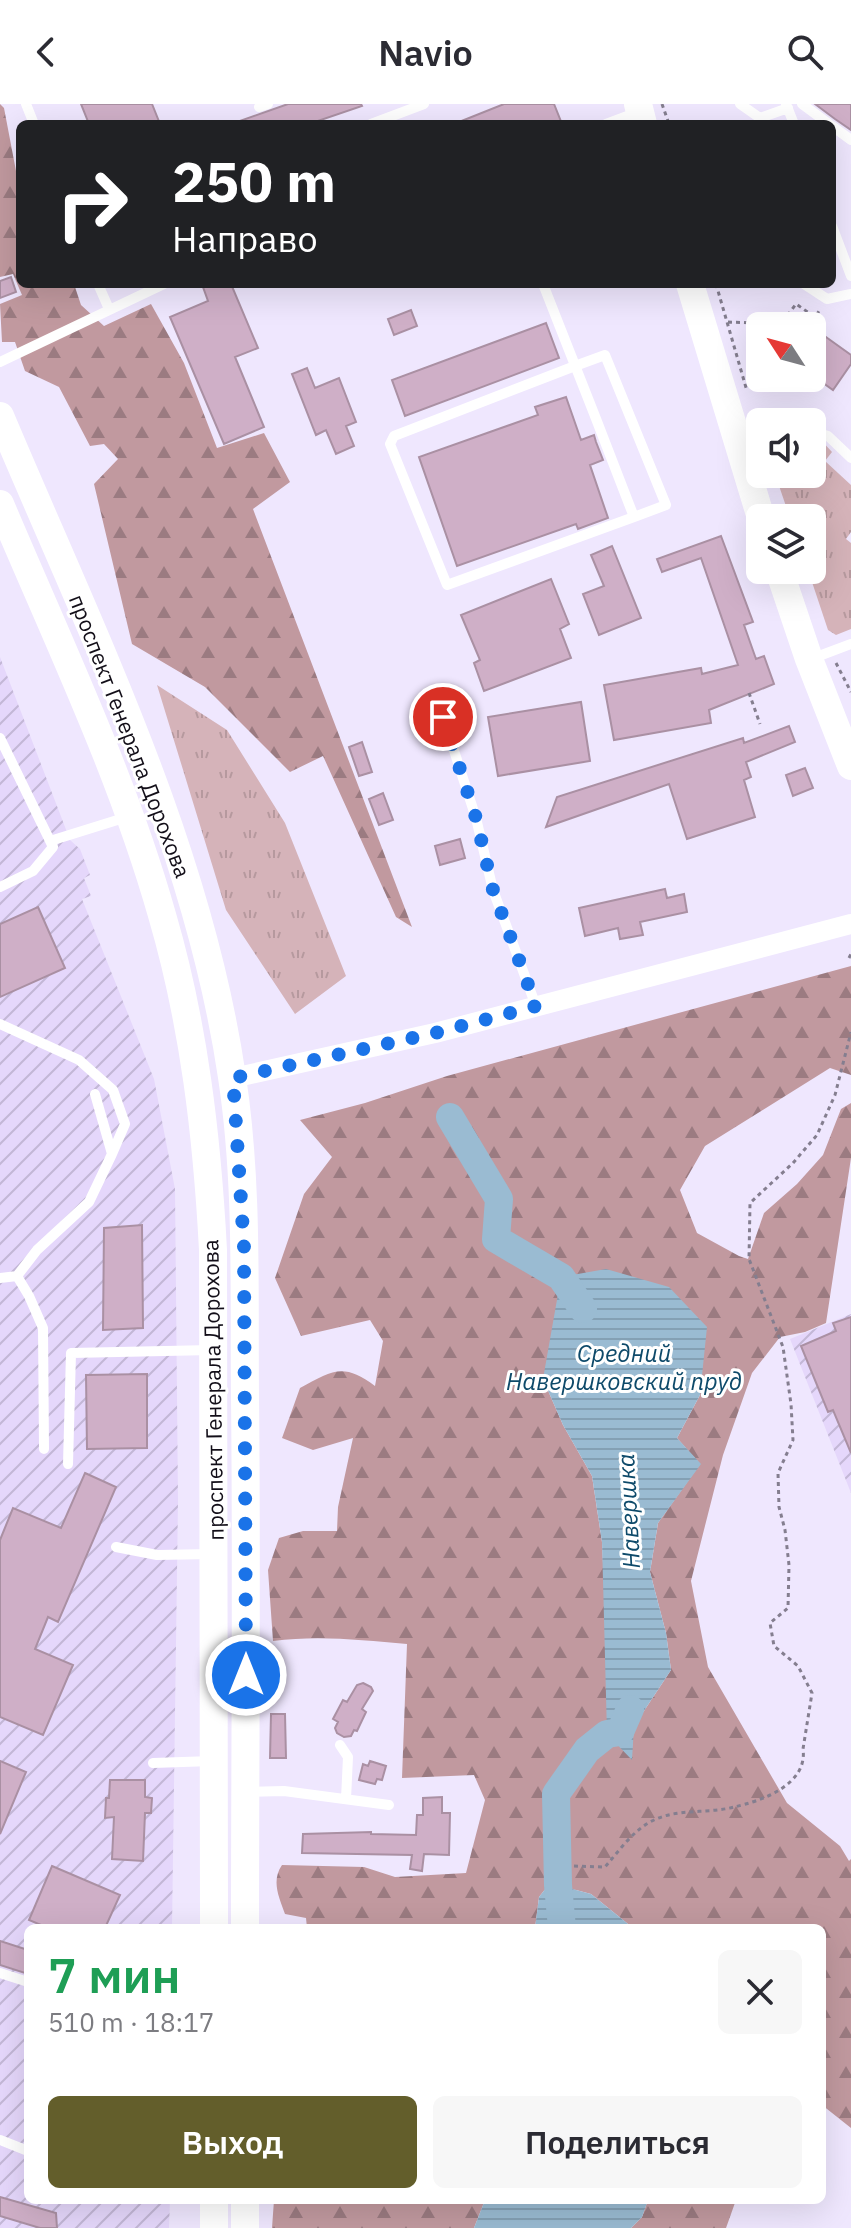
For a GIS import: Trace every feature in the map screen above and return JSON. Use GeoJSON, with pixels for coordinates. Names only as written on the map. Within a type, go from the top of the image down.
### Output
{"type":"FeatureCollection","features":[{"type":"Feature","properties":{"kind":"main road"},"geometry":{"type":"LineString","coordinates":[[691,288],[757,504]]}},
{"type":"Feature","properties":{"kind":"main road","name":"проспект Генерала Дорохова"},"geometry":{"type":"LineString","coordinates":[[0,416],[165,815],[196,912],[233,1078],[244,1247],[245,1924]]}},
{"type":"Feature","properties":{"kind":"main road","name":"проспект Генерала Дорохова"},"geometry":{"type":"LineString","coordinates":[[0,504],[129,816],[163,916],[199,1086],[209,1182],[214,1350],[214,1924]]}},
{"type":"Feature","properties":{"kind":"main road"},"geometry":{"type":"LineString","coordinates":[[786,584],[819,656],[851,766]]}},
{"type":"Feature","properties":{"kind":"main road"},"geometry":{"type":"LineString","coordinates":[[214,2204],[214,2228]]}},
{"type":"Feature","properties":{"kind":"main road"},"geometry":{"type":"LineString","coordinates":[[245,2204],[245,2228]]}},
{"type":"Feature","properties":{"kind":"street"},"geometry":{"type":"LineString","coordinates":[[233,1078],[435,1033],[851,924]]}},
{"type":"Feature","properties":{"kind":"lane"},"geometry":{"type":"LineString","coordinates":[[382,120],[424,104]]}},
{"type":"Feature","properties":{"kind":"lane"},"geometry":{"type":"LineString","coordinates":[[740,104],[760,118],[787,106]]}},
{"type":"Feature","properties":{"kind":"lane"},"geometry":{"type":"LineString","coordinates":[[802,104],[823,120]]}},
{"type":"Feature","properties":{"kind":"lane"},"geometry":{"type":"LineString","coordinates":[[618,120],[646,111]]}},
{"type":"Feature","properties":{"kind":"lane"},"geometry":{"type":"LineString","coordinates":[[836,237],[851,276]]}},
{"type":"Feature","properties":{"kind":"lane"},"geometry":{"type":"LineString","coordinates":[[100,288],[109,309]]}},
{"type":"Feature","properties":{"kind":"lane"},"geometry":{"type":"LineString","coordinates":[[0,362],[155,288]]}},
{"type":"Feature","properties":{"kind":"lane"},"geometry":{"type":"LineString","coordinates":[[545,288],[634,517]]}},
{"type":"Feature","properties":{"kind":"lane"},"geometry":{"type":"LineString","coordinates":[[810,288],[827,299],[851,294]]}},
{"type":"Feature","properties":{"kind":"lane"},"geometry":{"type":"LineString","coordinates":[[605,355],[666,505],[447,585],[390,444],[394,436],[575,366],[605,355]]}},
{"type":"Feature","properties":{"kind":"lane"},"geometry":{"type":"LineString","coordinates":[[826,435],[851,458]]}},
{"type":"Feature","properties":{"kind":"lane"},"geometry":{"type":"LineString","coordinates":[[819,656],[851,644]]}},
{"type":"Feature","properties":{"kind":"lane"},"geometry":{"type":"LineString","coordinates":[[443,717],[476,818],[493,890],[536,1006]]}},
{"type":"Feature","properties":{"kind":"lane"},"geometry":{"type":"LineString","coordinates":[[0,738],[53,847],[33,871],[0,887]]}},
{"type":"Feature","properties":{"kind":"lane"},"geometry":{"type":"LineString","coordinates":[[50,841],[129,816]]}},
{"type":"Feature","properties":{"kind":"lane"},"geometry":{"type":"LineString","coordinates":[[0,1024],[79,1060],[113,1090],[125,1124],[89,1202],[37,1250],[17,1276],[0,1278]]}},
{"type":"Feature","properties":{"kind":"lane"},"geometry":{"type":"LineString","coordinates":[[95,1094],[112,1154]]}},
{"type":"Feature","properties":{"kind":"lane"},"geometry":{"type":"LineString","coordinates":[[17,1276],[43,1328],[44,1449]]}},
{"type":"Feature","properties":{"kind":"lane"},"geometry":{"type":"LineString","coordinates":[[68,1464],[71,1353],[214,1350]]}},
{"type":"Feature","properties":{"kind":"lane"},"geometry":{"type":"LineString","coordinates":[[116,1547],[157,1555],[214,1554]]}},
{"type":"Feature","properties":{"kind":"lane"},"geometry":{"type":"LineString","coordinates":[[340,1745],[348,1757],[346,1799]]}},
{"type":"Feature","properties":{"kind":"lane"},"geometry":{"type":"LineString","coordinates":[[153,1763],[214,1761]]}},
{"type":"Feature","properties":{"kind":"lane"},"geometry":{"type":"LineString","coordinates":[[245,1792],[284,1791],[389,1805]]}},
{"type":"Feature","properties":{"kind":"lane"},"geometry":{"type":"LineString","coordinates":[[0,1973],[24,1981]]}},
{"type":"Feature","properties":{"kind":"lane"},"geometry":{"type":"LineString","coordinates":[[0,2140],[24,2149]]}},
{"type":"Feature","properties":{"kind":"path"},"geometry":{"type":"LineString","coordinates":[[717,288],[749,399]]}},
{"type":"Feature","properties":{"kind":"path"},"geometry":{"type":"LineString","coordinates":[[728,322],[781,324],[796,304],[815,317],[827,299]]}},
{"type":"Feature","properties":{"kind":"path"},"geometry":{"type":"LineString","coordinates":[[819,656],[851,692]]}},
{"type":"Feature","properties":{"kind":"path"},"geometry":{"type":"LineString","coordinates":[[749,693],[760,724]]}},
{"type":"Feature","properties":{"kind":"path"},"geometry":{"type":"LineString","coordinates":[[574,1866],[605,1867],[628,1841],[653,1820],[681,1812],[732,1808],[779,1790],[797,1777],[805,1758],[803,1749],[812,1693],[798,1666],[774,1646],[770,1623],[788,1608],[789,1565],[779,1507],[778,1473],[793,1440],[791,1404],[783,1347],[749,1259],[748,1226],[750,1203],[793,1163],[817,1135],[835,1095],[851,1032]]}},
{"type":"Feature","properties":{"kind":"shaded area"},"geometry":{"type":"Polygon","coordinates":[[[0,657],[70,840],[80,849],[90,875],[84,878],[91,896],[82,899],[154,1079],[175,1189],[178,1501],[172,1924],[24,1924],[24,2204],[170,2204],[169,2228],[0,2228],[0,657]]]}},
{"type":"Feature","properties":{"kind":"shaded area"},"geometry":{"type":"Polygon","coordinates":[[[851,1314],[851,1493],[790,1339],[851,1314]]]}},
{"type":"Feature","properties":{"kind":"green space"},"geometry":{"type":"Polygon","coordinates":[[[0,104],[4,108],[16,171],[16,281],[13,274],[0,277],[0,104]]]}},
{"type":"Feature","properties":{"kind":"green space"},"geometry":{"type":"Polygon","coordinates":[[[19,288],[75,288],[81,305],[104,326],[151,304],[184,363],[217,448],[264,433],[290,482],[253,509],[412,927],[396,917],[323,756],[290,772],[205,687],[132,644],[94,484],[118,459],[104,444],[90,446],[59,387],[25,371],[15,342],[2,342],[0,304],[22,295],[19,288]]]}},
{"type":"Feature","properties":{"kind":"green space"},"geometry":{"type":"Polygon","coordinates":[[[826,446],[832,452],[826,460],[826,446]]]}},
{"type":"Feature","properties":{"kind":"green space"},"geometry":{"type":"Polygon","coordinates":[[[826,462],[851,485],[851,532],[846,539],[851,543],[851,629],[836,635],[828,630],[813,584],[826,584],[826,504],[785,504],[780,488],[826,488],[826,462]]]}},
{"type":"Feature","properties":{"kind":"green space"},"geometry":{"type":"Polygon","coordinates":[[[157,685],[227,730],[285,823],[346,976],[295,1014],[226,910],[157,685]]]}},
{"type":"Feature","properties":{"kind":"green space"},"geometry":{"type":"Polygon","coordinates":[[[851,966],[851,1075],[830,1068],[705,1146],[680,1190],[697,1233],[748,1259],[764,1213],[797,1184],[823,1155],[841,1109],[851,1103],[851,1158],[826,1323],[805,1332],[780,1337],[752,1373],[723,1455],[691,1581],[708,1667],[787,1803],[840,1846],[849,1861],[851,1859],[851,2128],[826,2108],[826,1924],[628,1924],[591,1894],[550,1883],[539,1897],[536,1924],[307,1924],[306,1918],[285,1914],[277,1883],[282,1865],[364,1867],[395,1877],[466,1873],[485,1800],[474,1775],[402,1778],[407,1644],[323,1638],[273,1641],[268,1570],[279,1538],[303,1531],[337,1531],[338,1507],[353,1438],[313,1450],[282,1438],[300,1388],[338,1372],[354,1374],[375,1386],[383,1341],[370,1320],[301,1336],[275,1278],[304,1194],[332,1157],[300,1120],[447,1076],[851,966]],[[543,1379],[563,1425],[592,1476],[602,1542],[606,1628],[631,1759],[634,1726],[671,1670],[666,1633],[650,1572],[658,1523],[700,1464],[677,1438],[700,1395],[543,1379]]]}},
{"type":"Feature","properties":{"kind":"green space"},"geometry":{"type":"Polygon","coordinates":[[[274,2204],[483,2204],[474,2228],[272,2228],[274,2204]]]}},
{"type":"Feature","properties":{"kind":"green space"},"geometry":{"type":"Polygon","coordinates":[[[647,2204],[735,2204],[726,2228],[631,2228],[642,2217],[647,2204]]]}},
{"type":"Feature","properties":{"kind":"water","name":"Средний Навершковский пруд"},"geometry":{"type":"Polygon","coordinates":[[[606,1269],[669,1287],[707,1327],[700,1395],[677,1438],[701,1464],[658,1523],[650,1572],[666,1633],[671,1670],[634,1726],[632,1760],[607,1734],[602,1542],[592,1476],[563,1425],[543,1379],[561,1277],[606,1269]]]}},
{"type":"Feature","properties":{"kind":"water"},"geometry":{"type":"Polygon","coordinates":[[[550,1883],[591,1894],[628,1924],[536,1924],[539,1897],[550,1883]]]}},
{"type":"Feature","properties":{"kind":"water"},"geometry":{"type":"Polygon","coordinates":[[[483,2204],[647,2204],[642,2217],[631,2228],[474,2228],[483,2204]]]}},
{"type":"Feature","properties":{"kind":"building"},"geometry":{"type":"Polygon","coordinates":[[[81,104],[152,104],[158,120],[87,120],[81,104]]]}},
{"type":"Feature","properties":{"kind":"building"},"geometry":{"type":"Polygon","coordinates":[[[288,104],[362,106],[321,120],[243,120],[288,104]]]}},
{"type":"Feature","properties":{"kind":"building"},"geometry":{"type":"Polygon","coordinates":[[[504,104],[554,104],[560,120],[464,120],[504,104]]]}},
{"type":"Feature","properties":{"kind":"building"},"geometry":{"type":"Polygon","coordinates":[[[815,104],[851,104],[851,130],[835,119],[815,104]]]}},
{"type":"Feature","properties":{"kind":"building"},"geometry":{"type":"Polygon","coordinates":[[[11,277],[16,292],[0,298],[0,281],[11,277]]]}},
{"type":"Feature","properties":{"kind":"building"},"geometry":{"type":"Polygon","coordinates":[[[203,288],[233,288],[258,348],[235,357],[264,427],[224,444],[170,317],[208,301],[203,288]]]}},
{"type":"Feature","properties":{"kind":"building"},"geometry":{"type":"Polygon","coordinates":[[[411,310],[417,326],[394,335],[388,319],[411,310]]]}},
{"type":"Feature","properties":{"kind":"building"},"geometry":{"type":"Polygon","coordinates":[[[546,323],[559,358],[405,416],[392,380],[546,323]]]}},
{"type":"Feature","properties":{"kind":"building"},"geometry":{"type":"Polygon","coordinates":[[[826,337],[851,355],[851,364],[833,390],[826,385],[826,337]]]}},
{"type":"Feature","properties":{"kind":"building"},"geometry":{"type":"Polygon","coordinates":[[[307,368],[315,388],[339,378],[356,422],[346,426],[354,446],[336,454],[326,430],[316,435],[292,374],[307,368]]]}},
{"type":"Feature","properties":{"kind":"building"},"geometry":{"type":"Polygon","coordinates":[[[566,397],[581,440],[594,435],[603,460],[590,465],[608,518],[578,529],[576,524],[457,566],[419,457],[538,415],[535,407],[566,397]]]}},
{"type":"Feature","properties":{"kind":"building"},"geometry":{"type":"Polygon","coordinates":[[[721,536],[753,622],[744,625],[756,659],[764,656],[774,684],[709,710],[711,723],[614,740],[604,685],[701,668],[702,674],[738,665],[701,558],[662,572],[657,559],[721,536]]]}},
{"type":"Feature","properties":{"kind":"building"},"geometry":{"type":"Polygon","coordinates":[[[612,546],[641,618],[599,635],[583,594],[604,586],[591,555],[612,546]]]}},
{"type":"Feature","properties":{"kind":"building"},"geometry":{"type":"Polygon","coordinates":[[[551,579],[569,624],[560,629],[571,658],[484,691],[474,663],[480,660],[461,615],[551,579]]]}},
{"type":"Feature","properties":{"kind":"building"},"geometry":{"type":"Polygon","coordinates":[[[581,702],[590,761],[498,776],[488,717],[581,702]]]}},
{"type":"Feature","properties":{"kind":"building"},"geometry":{"type":"Polygon","coordinates":[[[789,726],[795,742],[746,762],[751,777],[744,780],[755,817],[687,839],[669,784],[546,827],[557,797],[743,738],[744,743],[789,726]]]}},
{"type":"Feature","properties":{"kind":"building"},"geometry":{"type":"Polygon","coordinates":[[[362,742],[372,772],[359,776],[349,747],[362,742]]]}},
{"type":"Feature","properties":{"kind":"building"},"geometry":{"type":"Polygon","coordinates":[[[805,768],[813,788],[793,796],[786,775],[805,768]]]}},
{"type":"Feature","properties":{"kind":"building"},"geometry":{"type":"Polygon","coordinates":[[[383,793],[393,820],[379,825],[369,799],[383,793]]]}},
{"type":"Feature","properties":{"kind":"building"},"geometry":{"type":"Polygon","coordinates":[[[460,839],[465,858],[440,865],[435,846],[460,839]]]}},
{"type":"Feature","properties":{"kind":"building"},"geometry":{"type":"Polygon","coordinates":[[[665,889],[667,898],[684,894],[687,912],[640,922],[643,935],[620,939],[618,928],[585,936],[579,908],[665,889]]]}},
{"type":"Feature","properties":{"kind":"building"},"geometry":{"type":"Polygon","coordinates":[[[38,907],[65,968],[0,997],[0,924],[38,907]]]}},
{"type":"Feature","properties":{"kind":"building"},"geometry":{"type":"Polygon","coordinates":[[[142,1225],[143,1328],[103,1330],[104,1228],[142,1225]]]}},
{"type":"Feature","properties":{"kind":"building"},"geometry":{"type":"Polygon","coordinates":[[[851,1317],[851,1453],[833,1410],[828,1412],[801,1346],[836,1331],[833,1323],[851,1317]]]}},
{"type":"Feature","properties":{"kind":"building"},"geometry":{"type":"Polygon","coordinates":[[[147,1374],[147,1448],[87,1449],[86,1375],[147,1374]]]}},
{"type":"Feature","properties":{"kind":"building"},"geometry":{"type":"Polygon","coordinates":[[[85,1473],[116,1487],[58,1622],[48,1617],[35,1649],[73,1665],[43,1735],[0,1717],[0,1540],[13,1508],[61,1528],[85,1473]]]}},
{"type":"Feature","properties":{"kind":"building"},"geometry":{"type":"Polygon","coordinates":[[[363,1683],[373,1691],[362,1709],[366,1712],[357,1731],[344,1737],[337,1733],[335,1728],[338,1722],[333,1719],[343,1700],[347,1702],[357,1685],[363,1683]]]}},
{"type":"Feature","properties":{"kind":"building"},"geometry":{"type":"Polygon","coordinates":[[[271,1714],[285,1714],[286,1758],[270,1758],[271,1714]]]}},
{"type":"Feature","properties":{"kind":"building"},"geometry":{"type":"Polygon","coordinates":[[[0,1761],[26,1772],[0,1834],[0,1761]]]}},
{"type":"Feature","properties":{"kind":"building"},"geometry":{"type":"Polygon","coordinates":[[[370,1761],[386,1766],[382,1780],[377,1779],[375,1784],[359,1780],[363,1764],[368,1766],[370,1761]]]}},
{"type":"Feature","properties":{"kind":"building"},"geometry":{"type":"Polygon","coordinates":[[[110,1780],[145,1780],[145,1797],[152,1798],[151,1813],[145,1813],[143,1861],[112,1859],[114,1817],[105,1818],[110,1780]]]}},
{"type":"Feature","properties":{"kind":"building"},"geometry":{"type":"Polygon","coordinates":[[[442,1797],[442,1813],[450,1813],[449,1855],[424,1854],[422,1871],[410,1869],[412,1855],[302,1853],[303,1834],[371,1832],[416,1835],[417,1815],[423,1815],[423,1798],[442,1797]]]}},
{"type":"Feature","properties":{"kind":"building"},"geometry":{"type":"Polygon","coordinates":[[[52,1866],[120,1895],[107,1924],[38,1924],[29,1920],[52,1866]]]}},
{"type":"Feature","properties":{"kind":"building"},"geometry":{"type":"Polygon","coordinates":[[[0,1941],[24,1949],[24,1973],[0,1965],[0,1941]]]}},
{"type":"Feature","properties":{"kind":"building"},"geometry":{"type":"Polygon","coordinates":[[[0,2197],[56,2213],[57,2228],[40,2228],[0,2216],[0,2197]]]}},
{"type":"Feature","properties":{"kind":"waterway","name":"Навершка"},"geometry":{"type":"LineString","coordinates":[[450,1117],[499,1199],[496,1239],[561,1277],[583,1309]]}},
{"type":"Feature","properties":{"kind":"waterway","name":"Навершка"},"geometry":{"type":"LineString","coordinates":[[562,1924],[556,1794],[587,1750],[607,1734],[620,1732],[630,1709]]}},
{"type":"Feature","properties":{"kind":"route"},"geometry":{"type":"LineString","coordinates":[[246,1675],[244,1247],[233,1078],[435,1033],[536,1006],[493,890],[476,818],[443,717]]}}]}
